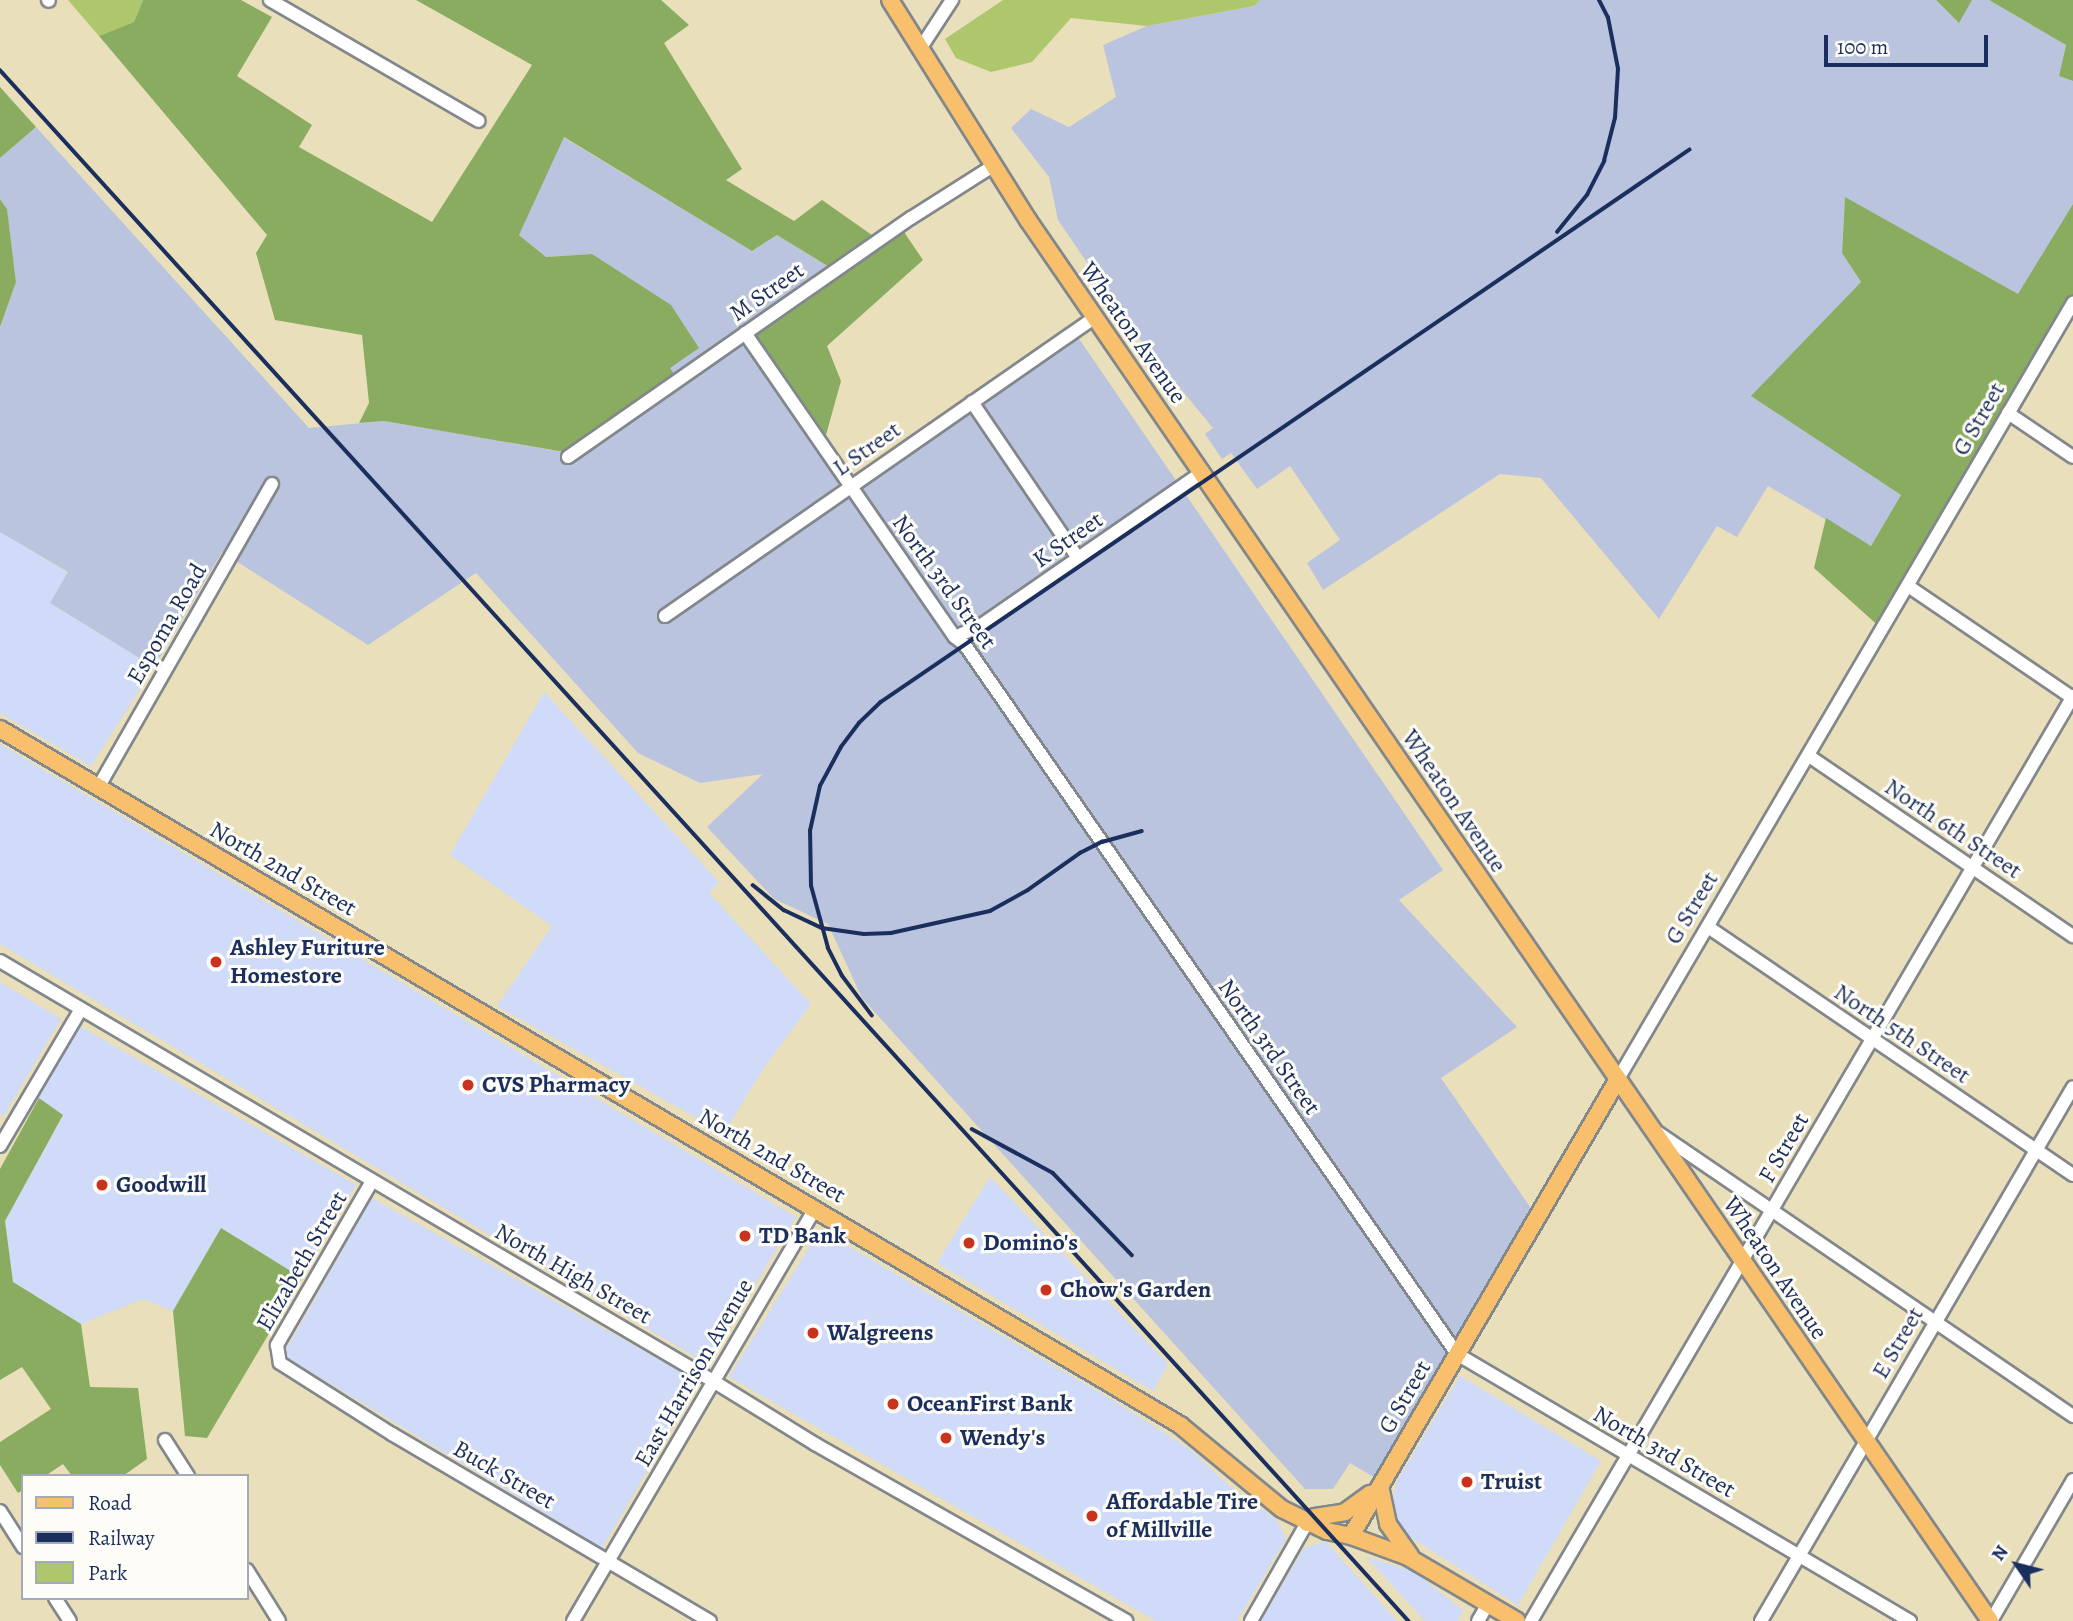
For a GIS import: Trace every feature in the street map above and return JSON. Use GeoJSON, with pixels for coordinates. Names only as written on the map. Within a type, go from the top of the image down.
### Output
{"type":"FeatureCollection","features":[{"type":"Feature","properties":{"kind":"main road","name":"Wheaton Avenue"},"geometry":{"type":"LineString","coordinates":[[890,0],[993,166],[1094,317],[1990,1621]]}},
{"type":"Feature","properties":{"kind":"main road","name":"North 2nd Street"},"geometry":{"type":"LineString","coordinates":[[0,729],[1180,1425],[1256,1490],[1307,1523],[1351,1536],[1413,1560],[1517,1621]]}},
{"type":"Feature","properties":{"kind":"main road","name":"G Street"},"geometry":{"type":"LineString","coordinates":[[1351,1536],[1618,1079]]}},
{"type":"Feature","properties":{"kind":"main road"},"geometry":{"type":"LineString","coordinates":[[1307,1523],[1315,1517],[1345,1513],[1380,1486],[1388,1524],[1413,1560]]}},
{"type":"Feature","properties":{"kind":"street"},"geometry":{"type":"LineString","coordinates":[[270,0],[479,121]]}},
{"type":"Feature","properties":{"kind":"street"},"geometry":{"type":"LineString","coordinates":[[920,49],[952,0]]}},
{"type":"Feature","properties":{"kind":"street","name":"M Street"},"geometry":{"type":"LineString","coordinates":[[568,457],[911,218],[993,166]]}},
{"type":"Feature","properties":{"kind":"street","name":"G Street"},"geometry":{"type":"LineString","coordinates":[[1618,1079],[2073,303]]}},
{"type":"Feature","properties":{"kind":"street","name":"L Street"},"geometry":{"type":"LineString","coordinates":[[665,616],[1094,317]]}},
{"type":"Feature","properties":{"kind":"street","name":"North 3rd Street"},"geometry":{"type":"LineString","coordinates":[[745,333],[1457,1354],[1910,1621]]}},
{"type":"Feature","properties":{"kind":"street"},"geometry":{"type":"LineString","coordinates":[[972,402],[1078,558]]}},
{"type":"Feature","properties":{"kind":"street"},"geometry":{"type":"LineString","coordinates":[[2008,413],[2073,457]]}},
{"type":"Feature","properties":{"kind":"street","name":"K Street"},"geometry":{"type":"LineString","coordinates":[[955,637],[980,626],[1201,473]]}},
{"type":"Feature","properties":{"kind":"street","name":"Espoma Road"},"geometry":{"type":"LineString","coordinates":[[99,786],[272,484]]}},
{"type":"Feature","properties":{"kind":"street"},"geometry":{"type":"LineString","coordinates":[[1908,586],[2073,697]]}},
{"type":"Feature","properties":{"kind":"street","name":"F Street"},"geometry":{"type":"LineString","coordinates":[[1531,1621],[2073,697]]}},
{"type":"Feature","properties":{"kind":"street","name":"North 6th Street"},"geometry":{"type":"LineString","coordinates":[[1809,756],[2073,936]]}},
{"type":"Feature","properties":{"kind":"street","name":"North 5th Street"},"geometry":{"type":"LineString","coordinates":[[1708,927],[2073,1175]]}},
{"type":"Feature","properties":{"kind":"street","name":"North High Street"},"geometry":{"type":"LineString","coordinates":[[0,961],[713,1381],[815,1444],[1126,1621]]}},
{"type":"Feature","properties":{"kind":"street"},"geometry":{"type":"LineString","coordinates":[[0,1146],[81,1009]]}},
{"type":"Feature","properties":{"kind":"street","name":"E Street"},"geometry":{"type":"LineString","coordinates":[[1761,1621],[2073,1087]]}},
{"type":"Feature","properties":{"kind":"street"},"geometry":{"type":"LineString","coordinates":[[1654,1131],[2073,1416]]}},
{"type":"Feature","properties":{"kind":"street","name":"Elizabeth Street"},"geometry":{"type":"LineString","coordinates":[[280,1363],[277,1345],[372,1181]]}},
{"type":"Feature","properties":{"kind":"street","name":"East Harrison Avenue"},"geometry":{"type":"LineString","coordinates":[[573,1621],[815,1208]]}},
{"type":"Feature","properties":{"kind":"street","name":"Buck Street"},"geometry":{"type":"LineString","coordinates":[[280,1363],[392,1434],[710,1621]]}},
{"type":"Feature","properties":{"kind":"street"},"geometry":{"type":"LineString","coordinates":[[165,1440],[187,1474]]}},
{"type":"Feature","properties":{"kind":"street"},"geometry":{"type":"LineString","coordinates":[[1990,1621],[2073,1480]]}},
{"type":"Feature","properties":{"kind":"street"},"geometry":{"type":"LineString","coordinates":[[0,1511],[21,1544]]}},
{"type":"Feature","properties":{"kind":"street"},"geometry":{"type":"LineString","coordinates":[[1251,1621],[1307,1523]]}},
{"type":"Feature","properties":{"kind":"street"},"geometry":{"type":"LineString","coordinates":[[248,1572],[279,1621]]}},
{"type":"Feature","properties":{"kind":"street"},"geometry":{"type":"LineString","coordinates":[[56,1600],[70,1621]]}},
{"type":"Feature","properties":{"kind":"street"},"geometry":{"type":"LineString","coordinates":[[1478,1621],[1488,1604]]}},
{"type":"Feature","properties":{"kind":"shaded area"},"geometry":{"type":"Polygon","coordinates":[[[1260,0],[1936,0],[1958,22],[1972,0],[1989,0],[2066,45],[2059,76],[2073,81],[2073,204],[2018,295],[1845,198],[1842,253],[1861,282],[1752,396],[1901,495],[1871,546],[1768,486],[1737,537],[1717,526],[1659,619],[1541,478],[1500,474],[1323,590],[1307,563],[1340,540],[1290,466],[1257,489],[1231,453],[1222,459],[1205,434],[1213,428],[1138,337],[1058,220],[1049,177],[1011,128],[1031,109],[1069,127],[1116,97],[1103,45],[1147,26],[1254,6],[1260,0]]]}},
{"type":"Feature","properties":{"kind":"shaded area"},"geometry":{"type":"Polygon","coordinates":[[[36,127],[309,428],[384,421],[575,454],[677,379],[593,254],[546,257],[519,235],[563,137],[752,251],[777,235],[835,271],[750,329],[852,484],[1075,333],[1443,870],[1399,900],[1517,1027],[1441,1078],[1537,1217],[1382,1482],[1350,1463],[1333,1489],[1305,1489],[862,998],[828,924],[774,899],[707,827],[763,774],[700,783],[638,753],[476,573],[368,645],[222,552],[154,667],[50,603],[68,572],[0,532],[0,327],[16,282],[7,209],[0,199],[0,158],[36,127]]]}},
{"type":"Feature","properties":{"kind":"shaded area"},"geometry":{"type":"Polygon","coordinates":[[[0,532],[68,573],[51,604],[154,667],[91,766],[0,713],[0,532]]]}},
{"type":"Feature","properties":{"kind":"shaded area"},"geometry":{"type":"Polygon","coordinates":[[[544,692],[719,882],[709,893],[811,1004],[765,1066],[724,1133],[497,1006],[552,926],[450,855],[544,692]]]}},
{"type":"Feature","properties":{"kind":"shaded area"},"geometry":{"type":"Polygon","coordinates":[[[0,744],[796,1217],[707,1364],[0,944],[0,744]]]}},
{"type":"Feature","properties":{"kind":"shaded area"},"geometry":{"type":"Polygon","coordinates":[[[0,982],[61,1019],[3,1117],[0,1115],[0,982]]]}},
{"type":"Feature","properties":{"kind":"shaded area"},"geometry":{"type":"Polygon","coordinates":[[[78,1025],[356,1185],[302,1278],[221,1228],[173,1311],[143,1299],[81,1324],[13,1282],[5,1221],[63,1116],[39,1098],[78,1025]]]}},
{"type":"Feature","properties":{"kind":"shaded area"},"geometry":{"type":"Polygon","coordinates":[[[990,1177],[1168,1364],[1153,1391],[937,1263],[990,1177]]]}},
{"type":"Feature","properties":{"kind":"shaded area"},"geometry":{"type":"Polygon","coordinates":[[[372,1198],[699,1382],[602,1548],[283,1355],[372,1198]]]}},
{"type":"Feature","properties":{"kind":"shaded area"},"geometry":{"type":"Polygon","coordinates":[[[820,1230],[1111,1399],[1191,1450],[1228,1485],[1277,1520],[1286,1539],[1237,1621],[1156,1621],[729,1377],[820,1230]]]}},
{"type":"Feature","properties":{"kind":"shaded area"},"geometry":{"type":"Polygon","coordinates":[[[1460,1376],[1601,1461],[1518,1605],[1402,1532],[1392,1502],[1397,1481],[1460,1376]]]}},
{"type":"Feature","properties":{"kind":"shaded area"},"geometry":{"type":"Polygon","coordinates":[[[1326,1542],[1397,1621],[1261,1621],[1304,1548],[1326,1542]]]}},
{"type":"Feature","properties":{"kind":"shaded area"},"geometry":{"type":"Polygon","coordinates":[[[1366,1557],[1413,1571],[1463,1610],[1458,1621],[1425,1621],[1366,1557]]]}},
{"type":"Feature","properties":{"kind":"green space"},"geometry":{"type":"Polygon","coordinates":[[[68,0],[143,0],[134,22],[99,36],[68,0]]]}},
{"type":"Feature","properties":{"kind":"green space"},"geometry":{"type":"Polygon","coordinates":[[[143,0],[241,0],[272,17],[237,76],[312,125],[299,147],[432,222],[532,65],[416,0],[661,0],[689,25],[664,43],[742,169],[726,180],[794,221],[822,200],[879,240],[900,226],[923,260],[827,346],[841,381],[824,442],[750,329],[834,270],[777,235],[752,251],[564,137],[519,235],[546,257],[592,254],[671,305],[699,348],[670,368],[678,380],[576,454],[384,421],[359,423],[369,403],[362,335],[275,320],[256,253],[267,235],[99,36],[134,22],[143,0]]]}},
{"type":"Feature","properties":{"kind":"green space"},"geometry":{"type":"Polygon","coordinates":[[[1003,0],[1260,0],[1254,6],[1147,26],[1071,18],[1032,62],[991,72],[956,58],[945,39],[1003,0]]]}},
{"type":"Feature","properties":{"kind":"green space"},"geometry":{"type":"Polygon","coordinates":[[[1936,0],[1972,0],[1959,23],[1936,0]]]}},
{"type":"Feature","properties":{"kind":"green space"},"geometry":{"type":"Polygon","coordinates":[[[1989,0],[2073,0],[2073,81],[2059,76],[2066,45],[1989,0]]]}},
{"type":"Feature","properties":{"kind":"green space"},"geometry":{"type":"Polygon","coordinates":[[[0,87],[36,127],[0,158],[0,87]]]}},
{"type":"Feature","properties":{"kind":"green space"},"geometry":{"type":"Polygon","coordinates":[[[1845,197],[2018,294],[2073,204],[2073,304],[1882,629],[1814,568],[1826,518],[1871,546],[1901,495],[1751,396],[1861,282],[1842,253],[1845,197]]]}},
{"type":"Feature","properties":{"kind":"green space"},"geometry":{"type":"Polygon","coordinates":[[[0,199],[7,209],[16,282],[0,327],[0,199]]]}},
{"type":"Feature","properties":{"kind":"green space"},"geometry":{"type":"Polygon","coordinates":[[[39,1098],[63,1115],[5,1221],[13,1282],[81,1324],[90,1387],[138,1388],[147,1459],[126,1474],[70,1474],[63,1464],[48,1474],[21,1474],[21,1491],[18,1493],[0,1465],[0,1442],[51,1409],[22,1367],[0,1380],[0,1169],[39,1098]]]}},
{"type":"Feature","properties":{"kind":"green space"},"geometry":{"type":"Polygon","coordinates":[[[221,1228],[302,1278],[207,1438],[185,1436],[173,1311],[221,1228]]]}},
{"type":"Feature","properties":{"kind":"railway"},"geometry":{"type":"LineString","coordinates":[[1557,232],[1587,195],[1604,161],[1615,118],[1618,69],[1608,18],[1599,0]]}},
{"type":"Feature","properties":{"kind":"railway"},"geometry":{"type":"LineString","coordinates":[[0,70],[1409,1621]]}},
{"type":"Feature","properties":{"kind":"railway"},"geometry":{"type":"LineString","coordinates":[[872,1016],[842,976],[828,948],[811,886],[810,831],[820,786],[841,747],[859,723],[881,702],[1689,150]]}},
{"type":"Feature","properties":{"kind":"railway"},"geometry":{"type":"LineString","coordinates":[[753,885],[784,910],[822,928],[864,934],[891,933],[990,911],[1028,890],[1080,853],[1102,842],[1142,831]]}},
{"type":"Feature","properties":{"kind":"railway"},"geometry":{"type":"LineString","coordinates":[[972,1129],[1053,1173],[1132,1255]]}},
{"type":"Feature","properties":{"kind":"place","name":"Ashley Furiture Homestore"},"geometry":{"type":"Point","coordinates":[216,962]}},
{"type":"Feature","properties":{"kind":"place","name":"CVS Pharmacy"},"geometry":{"type":"Point","coordinates":[468,1085]}},
{"type":"Feature","properties":{"kind":"place","name":"Goodwill"},"geometry":{"type":"Point","coordinates":[102,1185]}},
{"type":"Feature","properties":{"kind":"place","name":"TD Bank"},"geometry":{"type":"Point","coordinates":[745,1236]}},
{"type":"Feature","properties":{"kind":"place","name":"Domino's"},"geometry":{"type":"Point","coordinates":[969,1243]}},
{"type":"Feature","properties":{"kind":"place","name":"Chow's Garden"},"geometry":{"type":"Point","coordinates":[1046,1290]}},
{"type":"Feature","properties":{"kind":"place","name":"Walgreens"},"geometry":{"type":"Point","coordinates":[813,1333]}},
{"type":"Feature","properties":{"kind":"place","name":"OceanFirst Bank"},"geometry":{"type":"Point","coordinates":[893,1404]}},
{"type":"Feature","properties":{"kind":"place","name":"Wendy's"},"geometry":{"type":"Point","coordinates":[946,1438]}},
{"type":"Feature","properties":{"kind":"place","name":"Truist"},"geometry":{"type":"Point","coordinates":[1467,1482]}},
{"type":"Feature","properties":{"kind":"place","name":"Affordable Tire of Millville"},"geometry":{"type":"Point","coordinates":[1092,1516]}}]}
